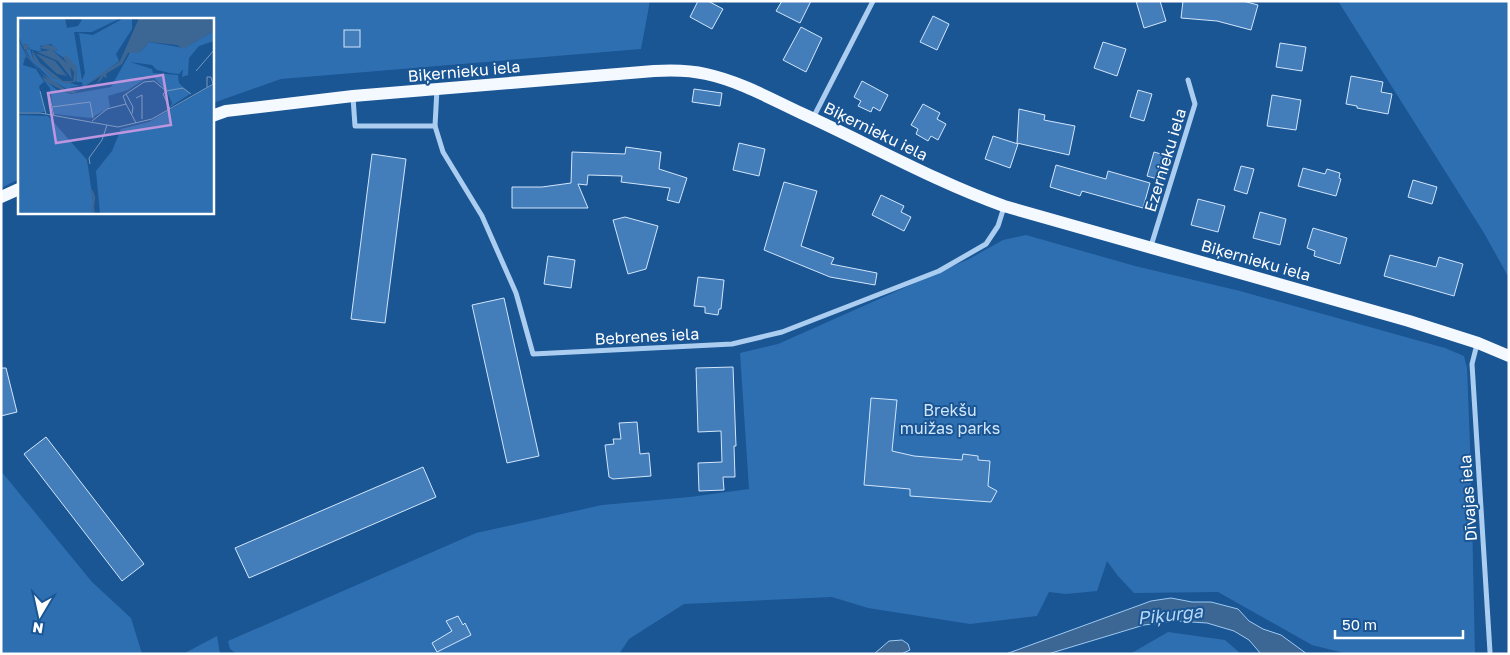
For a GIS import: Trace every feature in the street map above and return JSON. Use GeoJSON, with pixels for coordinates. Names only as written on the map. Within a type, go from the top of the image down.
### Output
{"type":"FeatureCollection","features":[{"type":"Feature","properties":{"kind":"main road","name":"Biķernieku iela"},"geometry":{"type":"LineString","coordinates":[[214,115],[226,112],[353,96],[654,71],[681,70],[707,74],[728,81],[812,118],[968,193],[1004,206],[1409,321],[1478,343],[1509,356]]}},
{"type":"Feature","properties":{"kind":"main road"},"geometry":{"type":"LineString","coordinates":[[1,197],[18,189]]}},
{"type":"Feature","properties":{"kind":"street"},"geometry":{"type":"LineString","coordinates":[[812,118],[873,1]]}},
{"type":"Feature","properties":{"kind":"street","name":"Ezernieku iela"},"geometry":{"type":"LineString","coordinates":[[1151,247],[1195,104],[1188,80]]}},
{"type":"Feature","properties":{"kind":"street","name":"Bebrenes iela"},"geometry":{"type":"LineString","coordinates":[[437,89],[436,126],[443,152],[482,216],[516,293],[533,354],[732,344],[782,332],[939,271],[986,244],[998,226],[1004,206]]}},
{"type":"Feature","properties":{"kind":"street"},"geometry":{"type":"LineString","coordinates":[[353,96],[355,126],[436,126]]}},
{"type":"Feature","properties":{"kind":"street","name":"Dīvajas iela"},"geometry":{"type":"LineString","coordinates":[[1478,343],[1472,364],[1490,652]]}},
{"type":"Feature","properties":{"kind":"green space"},"geometry":{"type":"Polygon","coordinates":[[[1,1],[650,1],[641,49],[281,79],[214,103],[214,18],[18,18],[18,180],[1,188],[1,1]]]}},
{"type":"Feature","properties":{"kind":"green space"},"geometry":{"type":"Polygon","coordinates":[[[1338,1],[1509,1],[1509,278],[1484,233],[1338,1]]]}},
{"type":"Feature","properties":{"kind":"green space","name":"Brekšu muižas parks"},"geometry":{"type":"Polygon","coordinates":[[[1026,235],[1135,266],[1240,291],[1445,348],[1464,356],[1467,368],[1471,472],[1475,654],[1348,654],[1312,645],[1218,592],[1134,593],[1107,561],[1097,591],[1066,594],[1049,592],[1037,616],[970,624],[868,608],[832,597],[684,604],[629,639],[619,654],[237,654],[230,649],[228,641],[476,533],[602,505],[690,497],[749,489],[740,353],[778,344],[969,259],[1003,240],[1026,235]]]}},
{"type":"Feature","properties":{"kind":"green space"},"geometry":{"type":"Polygon","coordinates":[[[1,471],[92,582],[131,618],[142,654],[1,654],[1,471]]]}},
{"type":"Feature","properties":{"kind":"green space"},"geometry":{"type":"Polygon","coordinates":[[[1168,632],[1225,640],[1241,654],[1130,654],[1168,632]]]}},
{"type":"Feature","properties":{"kind":"green space"},"geometry":{"type":"Polygon","coordinates":[[[217,636],[220,654],[183,654],[217,636]]]}},
{"type":"Feature","properties":{"kind":"water","name":"Piķurga"},"geometry":{"type":"Polygon","coordinates":[[[1171,598],[1192,602],[1211,602],[1238,609],[1249,621],[1263,629],[1281,635],[1307,654],[1261,654],[1249,640],[1234,631],[1207,623],[1176,621],[1144,625],[1048,654],[1006,654],[1151,601],[1171,598]]]}},
{"type":"Feature","properties":{"kind":"water"},"geometry":{"type":"Polygon","coordinates":[[[902,640],[908,644],[910,650],[901,654],[874,654],[889,641],[902,640]]]}},
{"type":"Feature","properties":{"kind":"building"},"geometry":{"type":"Polygon","coordinates":[[[698,1],[708,1],[723,9],[712,29],[690,17],[698,1]]]}},
{"type":"Feature","properties":{"kind":"building"},"geometry":{"type":"Polygon","coordinates":[[[782,1],[811,1],[800,23],[776,11],[782,1]]]}},
{"type":"Feature","properties":{"kind":"building"},"geometry":{"type":"Polygon","coordinates":[[[1136,1],[1160,1],[1166,21],[1144,28],[1136,1]]]}},
{"type":"Feature","properties":{"kind":"building"},"geometry":{"type":"Polygon","coordinates":[[[1183,1],[1243,1],[1258,5],[1251,30],[1217,21],[1181,18],[1183,1]]]}},
{"type":"Feature","properties":{"kind":"building"},"geometry":{"type":"Polygon","coordinates":[[[933,16],[949,24],[937,50],[920,42],[933,16]]]}},
{"type":"Feature","properties":{"kind":"building"},"geometry":{"type":"Polygon","coordinates":[[[801,27],[822,38],[806,72],[783,60],[801,27]]]}},
{"type":"Feature","properties":{"kind":"building"},"geometry":{"type":"Polygon","coordinates":[[[344,30],[360,30],[360,47],[344,47],[344,30]]]}},
{"type":"Feature","properties":{"kind":"building"},"geometry":{"type":"Polygon","coordinates":[[[1103,42],[1126,49],[1117,76],[1094,68],[1103,42]]]}},
{"type":"Feature","properties":{"kind":"building"},"geometry":{"type":"Polygon","coordinates":[[[1280,43],[1306,47],[1302,71],[1276,67],[1280,43]]]}},
{"type":"Feature","properties":{"kind":"building"},"geometry":{"type":"Polygon","coordinates":[[[1351,76],[1383,82],[1381,92],[1392,94],[1388,114],[1346,104],[1351,76]]]}},
{"type":"Feature","properties":{"kind":"building"},"geometry":{"type":"Polygon","coordinates":[[[862,81],[888,95],[880,111],[873,107],[871,112],[858,106],[861,101],[854,97],[862,81]]]}},
{"type":"Feature","properties":{"kind":"building"},"geometry":{"type":"Polygon","coordinates":[[[694,89],[722,93],[720,106],[692,102],[694,89]]]}},
{"type":"Feature","properties":{"kind":"building"},"geometry":{"type":"Polygon","coordinates":[[[1138,90],[1152,94],[1144,121],[1130,117],[1138,90]]]}},
{"type":"Feature","properties":{"kind":"building"},"geometry":{"type":"Polygon","coordinates":[[[1272,95],[1301,100],[1296,130],[1267,126],[1272,95]]]}},
{"type":"Feature","properties":{"kind":"building"},"geometry":{"type":"Polygon","coordinates":[[[923,104],[940,113],[937,119],[946,124],[938,140],[931,136],[928,141],[916,134],[918,129],[911,125],[923,104]]]}},
{"type":"Feature","properties":{"kind":"building"},"geometry":{"type":"Polygon","coordinates":[[[1019,109],[1045,115],[1044,120],[1075,126],[1069,155],[1017,143],[1019,109]]]}},
{"type":"Feature","properties":{"kind":"building"},"geometry":{"type":"Polygon","coordinates":[[[993,136],[1018,144],[1010,168],[985,159],[993,136]]]}},
{"type":"Feature","properties":{"kind":"building"},"geometry":{"type":"Polygon","coordinates":[[[739,143],[765,149],[759,176],[733,170],[739,143]]]}},
{"type":"Feature","properties":{"kind":"building"},"geometry":{"type":"Polygon","coordinates":[[[626,147],[661,152],[659,169],[687,178],[679,203],[667,200],[670,188],[621,182],[622,176],[588,175],[587,185],[578,184],[588,208],[512,208],[512,187],[542,187],[571,183],[572,152],[625,154],[626,147]]]}},
{"type":"Feature","properties":{"kind":"building"},"geometry":{"type":"Polygon","coordinates":[[[1154,152],[1168,156],[1161,180],[1147,176],[1154,152]]]}},
{"type":"Feature","properties":{"kind":"building"},"geometry":{"type":"Polygon","coordinates":[[[372,154],[406,159],[385,323],[351,319],[372,154]]]}},
{"type":"Feature","properties":{"kind":"building"},"geometry":{"type":"Polygon","coordinates":[[[1056,165],[1106,179],[1108,171],[1150,183],[1143,208],[1082,191],[1080,196],[1050,187],[1056,165]]]}},
{"type":"Feature","properties":{"kind":"building"},"geometry":{"type":"Polygon","coordinates":[[[1241,166],[1254,169],[1247,194],[1234,190],[1241,166]]]}},
{"type":"Feature","properties":{"kind":"building"},"geometry":{"type":"Polygon","coordinates":[[[1303,168],[1325,174],[1327,169],[1340,173],[1339,178],[1341,179],[1336,196],[1298,186],[1303,168]]]}},
{"type":"Feature","properties":{"kind":"building"},"geometry":{"type":"Polygon","coordinates":[[[1413,180],[1437,187],[1432,204],[1408,197],[1413,180]]]}},
{"type":"Feature","properties":{"kind":"building"},"geometry":{"type":"Polygon","coordinates":[[[784,182],[817,191],[801,246],[834,258],[831,264],[877,273],[875,285],[830,277],[764,250],[784,182]]]}},
{"type":"Feature","properties":{"kind":"building"},"geometry":{"type":"Polygon","coordinates":[[[881,195],[904,206],[901,212],[911,217],[904,231],[872,215],[881,195]]]}},
{"type":"Feature","properties":{"kind":"building"},"geometry":{"type":"Polygon","coordinates":[[[1198,199],[1225,206],[1218,232],[1191,225],[1198,199]]]}},
{"type":"Feature","properties":{"kind":"building"},"geometry":{"type":"Polygon","coordinates":[[[1260,212],[1286,219],[1280,245],[1253,238],[1260,212]]]}},
{"type":"Feature","properties":{"kind":"building"},"geometry":{"type":"Polygon","coordinates":[[[625,217],[658,226],[646,269],[628,274],[613,220],[625,217]]]}},
{"type":"Feature","properties":{"kind":"building"},"geometry":{"type":"Polygon","coordinates":[[[1313,228],[1347,238],[1340,264],[1314,256],[1315,251],[1307,248],[1313,228]]]}},
{"type":"Feature","properties":{"kind":"building"},"geometry":{"type":"Polygon","coordinates":[[[1390,255],[1436,267],[1439,257],[1463,264],[1454,296],[1384,276],[1390,255]]]}},
{"type":"Feature","properties":{"kind":"building"},"geometry":{"type":"Polygon","coordinates":[[[548,256],[575,260],[571,288],[544,284],[548,256]]]}},
{"type":"Feature","properties":{"kind":"building"},"geometry":{"type":"Polygon","coordinates":[[[698,277],[724,280],[721,309],[719,309],[718,315],[705,313],[705,307],[694,306],[698,277]]]}},
{"type":"Feature","properties":{"kind":"building"},"geometry":{"type":"Polygon","coordinates":[[[504,298],[539,456],[507,463],[472,305],[504,298]]]}},
{"type":"Feature","properties":{"kind":"building"},"geometry":{"type":"Polygon","coordinates":[[[733,367],[736,446],[734,446],[735,477],[723,477],[724,490],[699,491],[698,463],[722,462],[721,431],[698,432],[696,368],[733,367]]]}},
{"type":"Feature","properties":{"kind":"building"},"geometry":{"type":"Polygon","coordinates":[[[1,368],[6,368],[17,412],[1,416],[1,368]]]}},
{"type":"Feature","properties":{"kind":"building"},"geometry":{"type":"Polygon","coordinates":[[[871,398],[897,400],[892,451],[914,456],[962,460],[963,454],[978,456],[978,460],[990,461],[988,486],[997,491],[991,502],[910,496],[910,489],[864,485],[871,398]]]}},
{"type":"Feature","properties":{"kind":"building"},"geometry":{"type":"Polygon","coordinates":[[[637,422],[640,454],[649,453],[651,476],[613,479],[609,477],[605,445],[614,444],[613,439],[621,439],[619,423],[637,422]]]}},
{"type":"Feature","properties":{"kind":"building"},"geometry":{"type":"Polygon","coordinates":[[[46,437],[144,564],[122,581],[24,454],[46,437]]]}},
{"type":"Feature","properties":{"kind":"building"},"geometry":{"type":"Polygon","coordinates":[[[423,467],[436,497],[249,578],[235,548],[423,467]]]}},
{"type":"Feature","properties":{"kind":"building"},"geometry":{"type":"Polygon","coordinates":[[[458,616],[463,625],[465,623],[471,635],[437,652],[432,643],[452,631],[446,621],[458,616]]]}}]}
